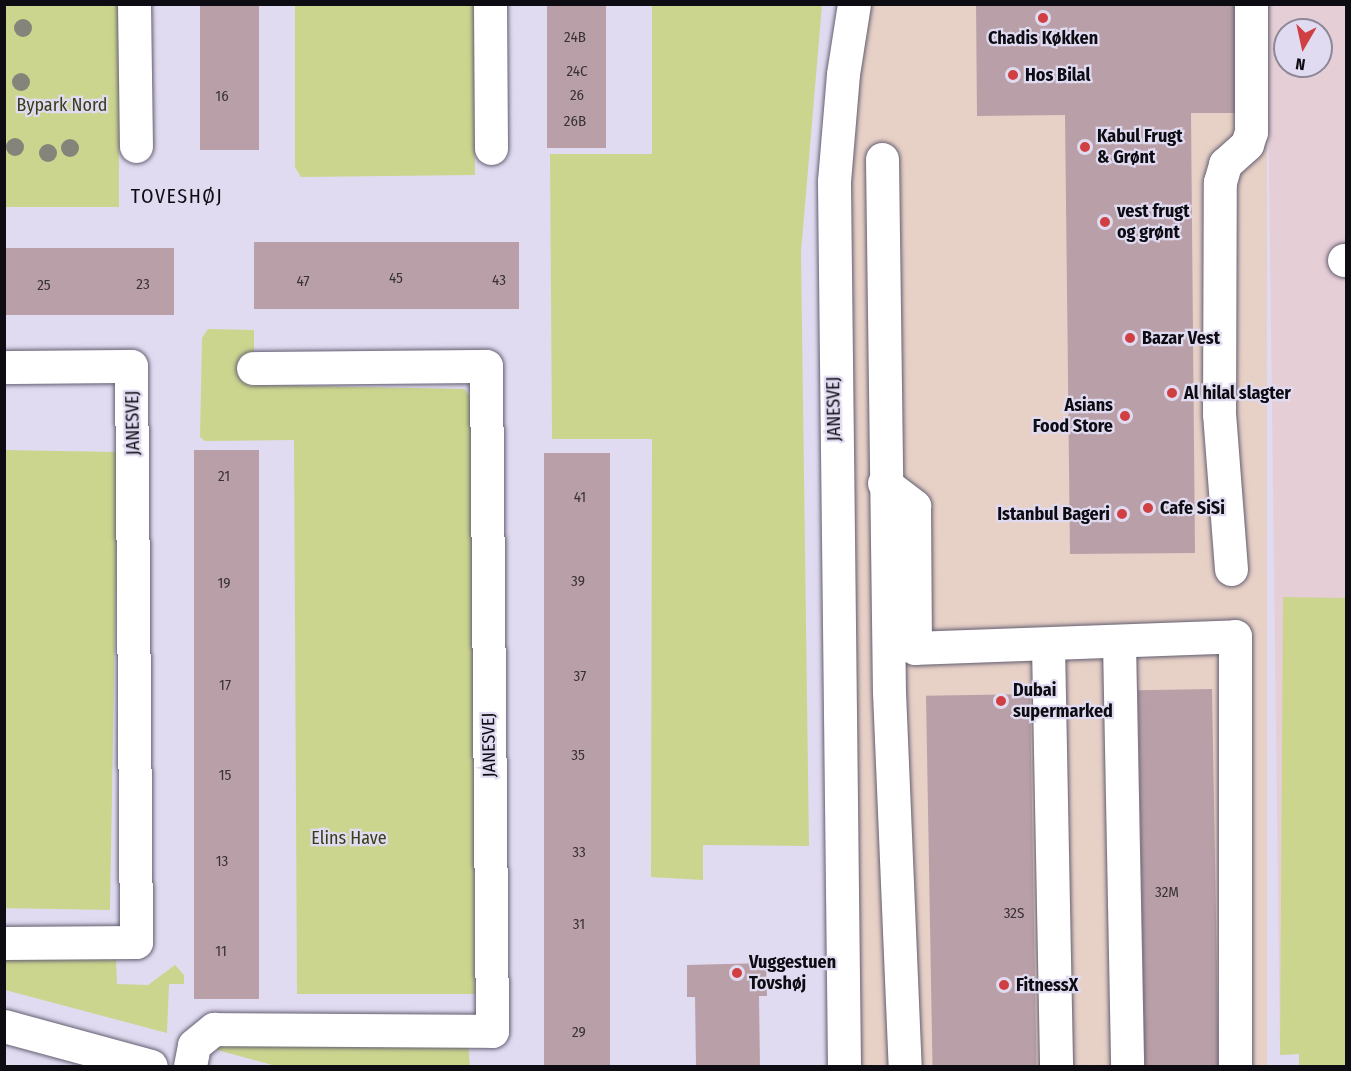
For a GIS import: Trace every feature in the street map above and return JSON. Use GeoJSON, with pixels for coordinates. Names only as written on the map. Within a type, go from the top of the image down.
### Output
{"type":"FeatureCollection","features":[{"type":"Feature","properties":{"kind":"street"},"geometry":{"type":"LineString","coordinates":[[134,4],[136,146]]}},
{"type":"Feature","properties":{"kind":"street"},"geometry":{"type":"LineString","coordinates":[[490,4],[491,148]]}},
{"type":"Feature","properties":{"kind":"street","name":"JANESVEJ"},"geometry":{"type":"LineString","coordinates":[[844,1066],[834,369],[834,181],[843,74],[854,4]]}},
{"type":"Feature","properties":{"kind":"street"},"geometry":{"type":"LineString","coordinates":[[1231,569],[1219,414],[1220,182],[1225,164],[1247,144],[1251,132],[1251,4]]}},
{"type":"Feature","properties":{"kind":"street"},"geometry":{"type":"LineString","coordinates":[[882,159],[884,483],[905,1066]]}},
{"type":"Feature","properties":{"kind":"street","name":"JANESVEJ"},"geometry":{"type":"LineString","coordinates":[[4,367],[131,366],[136,942],[4,943]]}},
{"type":"Feature","properties":{"kind":"street","name":"JANESVEJ"},"geometry":{"type":"LineString","coordinates":[[190,1066],[194,1045],[214,1029],[492,1031],[486,366],[253,368]]}},
{"type":"Feature","properties":{"kind":"street"},"geometry":{"type":"LineString","coordinates":[[834,369],[884,368]]}},
{"type":"Feature","properties":{"kind":"street"},"geometry":{"type":"LineString","coordinates":[[884,483],[914,506],[915,648],[1048,645],[1235,636],[1235,1066]]}},
{"type":"Feature","properties":{"kind":"street"},"geometry":{"type":"LineString","coordinates":[[1119,642],[1127,1066]]}},
{"type":"Feature","properties":{"kind":"street"},"geometry":{"type":"LineString","coordinates":[[1048,645],[1056,1066]]}},
{"type":"Feature","properties":{"kind":"street"},"geometry":{"type":"LineString","coordinates":[[4,1026],[151,1066]]}},
{"type":"Feature","properties":{"kind":"shaded area"},"geometry":{"type":"Polygon","coordinates":[[[837,5],[1267,5],[1267,1066],[837,1066],[837,5]]]}},
{"type":"Feature","properties":{"kind":"shaded area"},"geometry":{"type":"Polygon","coordinates":[[[1267,5],[1346,5],[1346,1049],[1280,1055],[1267,5]]]}},
{"type":"Feature","properties":{"kind":"green space","name":"Bypark Nord"},"geometry":{"type":"Polygon","coordinates":[[[4,5],[119,5],[119,207],[4,207],[4,5]]]}},
{"type":"Feature","properties":{"kind":"green space"},"geometry":{"type":"Polygon","coordinates":[[[295,5],[474,5],[475,175],[301,177],[295,167],[295,5]]]}},
{"type":"Feature","properties":{"kind":"green space"},"geometry":{"type":"Polygon","coordinates":[[[652,5],[822,5],[801,252],[809,846],[703,845],[703,880],[651,877],[652,439],[552,439],[550,154],[652,154],[652,5]]]}},
{"type":"Feature","properties":{"kind":"green space","name":"Elins Have"},"geometry":{"type":"Polygon","coordinates":[[[208,329],[254,330],[254,385],[465,389],[471,399],[475,994],[297,994],[294,440],[205,441],[200,437],[202,338],[208,329]]]}},
{"type":"Feature","properties":{"kind":"green space"},"geometry":{"type":"Polygon","coordinates":[[[5,450],[118,452],[110,910],[4,908],[5,450]]]}},
{"type":"Feature","properties":{"kind":"green space"},"geometry":{"type":"Polygon","coordinates":[[[1283,597],[1346,598],[1346,1066],[1299,1066],[1299,1054],[1280,1055],[1283,597]]]}},
{"type":"Feature","properties":{"kind":"green space"},"geometry":{"type":"Polygon","coordinates":[[[4,957],[116,957],[117,984],[148,985],[175,965],[184,975],[184,984],[169,984],[167,1033],[5,990],[4,957]]]}},
{"type":"Feature","properties":{"kind":"green space"},"geometry":{"type":"Polygon","coordinates":[[[468,1043],[470,1066],[276,1066],[217,1050],[218,1046],[238,1044],[468,1043]]]}},
{"type":"Feature","properties":{"kind":"building"},"geometry":{"type":"Polygon","coordinates":[[[200,4],[259,4],[259,150],[200,150],[200,4]]]}},
{"type":"Feature","properties":{"kind":"building"},"geometry":{"type":"Polygon","coordinates":[[[547,4],[606,4],[606,148],[547,148],[547,4]]]}},
{"type":"Feature","properties":{"kind":"building","name":"Bazar Vest"},"geometry":{"type":"Polygon","coordinates":[[[976,4],[1235,4],[1236,113],[1191,113],[1195,553],[1070,554],[1065,115],[977,116],[976,4]]]}},
{"type":"Feature","properties":{"kind":"building"},"geometry":{"type":"Polygon","coordinates":[[[254,242],[519,242],[519,309],[254,309],[254,242]]]}},
{"type":"Feature","properties":{"kind":"building"},"geometry":{"type":"Polygon","coordinates":[[[4,248],[174,248],[174,315],[4,315],[4,248]]]}},
{"type":"Feature","properties":{"kind":"building"},"geometry":{"type":"Polygon","coordinates":[[[194,450],[259,450],[259,999],[194,999],[194,450]]]}},
{"type":"Feature","properties":{"kind":"building"},"geometry":{"type":"Polygon","coordinates":[[[544,453],[610,453],[610,1066],[544,1066],[544,453]]]}},
{"type":"Feature","properties":{"kind":"building"},"geometry":{"type":"Polygon","coordinates":[[[1212,689],[1219,1066],[1145,1066],[1138,690],[1212,689]]]}},
{"type":"Feature","properties":{"kind":"building"},"geometry":{"type":"Polygon","coordinates":[[[1030,694],[1036,1066],[932,1066],[926,696],[1030,694]]]}},
{"type":"Feature","properties":{"kind":"building"},"geometry":{"type":"Polygon","coordinates":[[[766,963],[767,996],[759,996],[760,1066],[696,1066],[695,997],[687,997],[687,965],[766,963]]]}},
{"type":"Feature","properties":{"kind":"place","name":"Chadis Køkken"},"geometry":{"type":"Point","coordinates":[1043,18]}},
{"type":"Feature","properties":{"kind":"place","name":"Hos Bilal"},"geometry":{"type":"Point","coordinates":[1013,75]}},
{"type":"Feature","properties":{"kind":"place","name":"Kabul Frugt & Grønt"},"geometry":{"type":"Point","coordinates":[1085,147]}},
{"type":"Feature","properties":{"kind":"place","name":"vest frugt og grønt"},"geometry":{"type":"Point","coordinates":[1105,222]}},
{"type":"Feature","properties":{"kind":"place","name":"Bazar Vest"},"geometry":{"type":"Point","coordinates":[1130,338]}},
{"type":"Feature","properties":{"kind":"place","name":"Al hilal slagter"},"geometry":{"type":"Point","coordinates":[1172,393]}},
{"type":"Feature","properties":{"kind":"place","name":"Asians Food Store"},"geometry":{"type":"Point","coordinates":[1125,416]}},
{"type":"Feature","properties":{"kind":"place","name":"Cafe SiSi"},"geometry":{"type":"Point","coordinates":[1148,508]}},
{"type":"Feature","properties":{"kind":"place","name":"Istanbul Bageri"},"geometry":{"type":"Point","coordinates":[1122,514]}},
{"type":"Feature","properties":{"kind":"place","name":"Dubai supermarked"},"geometry":{"type":"Point","coordinates":[1001,701]}},
{"type":"Feature","properties":{"kind":"place","name":"Vuggestuen Tovshøj"},"geometry":{"type":"Point","coordinates":[737,973]}},
{"type":"Feature","properties":{"kind":"place","name":"FitnessX"},"geometry":{"type":"Point","coordinates":[1004,985]}},
{"type":"Feature","properties":{"kind":"district","name":"TOVESHØJ"},"geometry":{"type":"Point","coordinates":[177,196]}}]}
